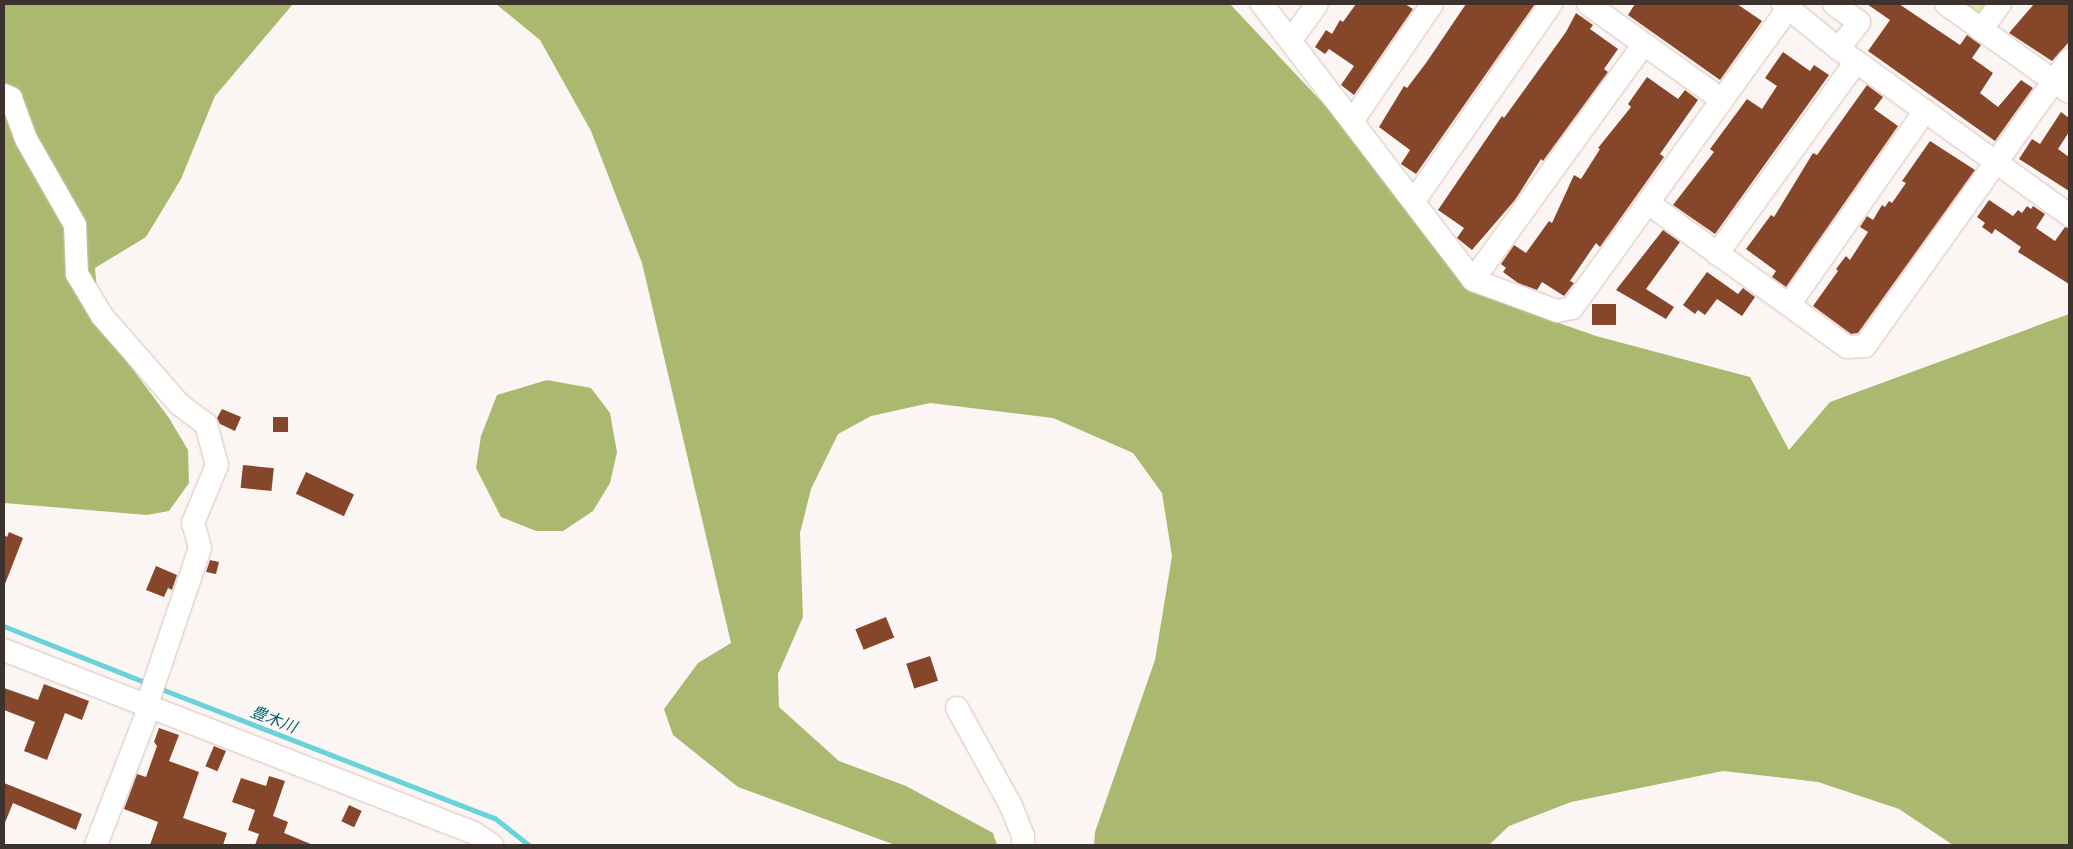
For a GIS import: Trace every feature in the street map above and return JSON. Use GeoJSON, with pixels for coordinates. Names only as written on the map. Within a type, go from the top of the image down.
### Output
{"type":"FeatureCollection","features":[{"type":"Feature","properties":{"kind":"street"},"geometry":{"type":"LineString","coordinates":[[1262,4],[1353,120],[1473,280],[1557,310],[1572,308],[1722,100],[1787,5],[1847,56],[2069,215]]}},
{"type":"Feature","properties":{"kind":"street"},"geometry":{"type":"LineString","coordinates":[[1291,40],[1317,4]]}},
{"type":"Feature","properties":{"kind":"street"},"geometry":{"type":"LineString","coordinates":[[1353,120],[1432,4]]}},
{"type":"Feature","properties":{"kind":"street"},"geometry":{"type":"LineString","coordinates":[[1414,201],[1551,4]]}},
{"type":"Feature","properties":{"kind":"street"},"geometry":{"type":"LineString","coordinates":[[1588,4],[1722,100]]}},
{"type":"Feature","properties":{"kind":"street"},"geometry":{"type":"LineString","coordinates":[[1717,254],[1847,56],[1859,22],[1834,4]]}},
{"type":"Feature","properties":{"kind":"street"},"geometry":{"type":"LineString","coordinates":[[1946,4],[2062,87]]}},
{"type":"Feature","properties":{"kind":"street"},"geometry":{"type":"LineString","coordinates":[[1981,30],[2000,4]]}},
{"type":"Feature","properties":{"kind":"street"},"geometry":{"type":"LineString","coordinates":[[1473,280],[1644,44]]}},
{"type":"Feature","properties":{"kind":"street"},"geometry":{"type":"LineString","coordinates":[[1648,203],[1847,347],[1865,346],[1997,162],[2062,87],[2069,60]]}},
{"type":"Feature","properties":{"kind":"street"},"geometry":{"type":"LineString","coordinates":[[4,95],[10,98],[26,139],[75,225],[77,274],[102,316],[179,404],[206,424],[216,465],[193,522],[200,548],[151,695],[96,845]]}},
{"type":"Feature","properties":{"kind":"street"},"geometry":{"type":"LineString","coordinates":[[1789,305],[1925,111]]}},
{"type":"Feature","properties":{"kind":"street"},"geometry":{"type":"LineString","coordinates":[[4,650],[151,695],[474,833],[492,845]]}},
{"type":"Feature","properties":{"kind":"street"},"geometry":{"type":"LineString","coordinates":[[958,708],[1011,806],[1023,836],[1023,845]]}},
{"type":"Feature","properties":{"kind":"green space"},"geometry":{"type":"Polygon","coordinates":[[[4,4],[293,4],[215,96],[181,179],[146,237],[95,268],[100,325],[169,418],[188,450],[189,483],[169,511],[147,515],[4,503],[4,4]]]}},
{"type":"Feature","properties":{"kind":"green space"},"geometry":{"type":"Polygon","coordinates":[[[496,4],[1230,4],[1365,148],[1471,292],[1596,336],[1750,377],[1789,450],[1830,402],[2069,314],[2069,845],[1953,845],[1899,809],[1818,782],[1723,771],[1571,802],[1509,826],[1489,845],[1094,845],[1095,832],[1155,660],[1172,556],[1162,493],[1133,453],[1053,418],[930,403],[871,416],[838,434],[811,489],[800,533],[803,617],[778,674],[779,707],[839,761],[906,786],[993,833],[997,845],[895,845],[738,787],[673,735],[664,709],[698,663],[731,643],[642,263],[591,131],[540,40],[496,4]]]}},
{"type":"Feature","properties":{"kind":"green space"},"geometry":{"type":"Polygon","coordinates":[[[1962,4],[1994,4],[1988,12],[1976,14],[1962,4]]]}},
{"type":"Feature","properties":{"kind":"green space"},"geometry":{"type":"Polygon","coordinates":[[[547,380],[591,388],[610,413],[617,452],[610,483],[593,511],[563,531],[536,531],[501,517],[476,468],[481,436],[497,395],[547,380]]]}},
{"type":"Feature","properties":{"kind":"building"},"geometry":{"type":"Polygon","coordinates":[[[1356,4],[1405,4],[1413,9],[1354,95],[1341,85],[1354,66],[1329,49],[1325,54],[1315,47],[1326,30],[1332,34],[1340,20],[1343,22],[1356,4]]]}},
{"type":"Feature","properties":{"kind":"building"},"geometry":{"type":"Polygon","coordinates":[[[1466,4],[1535,4],[1416,174],[1401,164],[1410,150],[1379,127],[1404,86],[1407,88],[1426,63],[1466,4]]]}},
{"type":"Feature","properties":{"kind":"building"},"geometry":{"type":"Polygon","coordinates":[[[1635,4],[1737,4],[1762,21],[1720,80],[1628,15],[1635,4]]]}},
{"type":"Feature","properties":{"kind":"building"},"geometry":{"type":"Polygon","coordinates":[[[1867,4],[1899,4],[1960,45],[1967,35],[1981,45],[1972,58],[1993,73],[1980,93],[1998,107],[2021,80],[2033,88],[1995,141],[1868,51],[1890,20],[1867,4]]]}},
{"type":"Feature","properties":{"kind":"building"},"geometry":{"type":"Polygon","coordinates":[[[2034,4],[2069,4],[2069,42],[2052,61],[2009,33],[2034,4]]]}},
{"type":"Feature","properties":{"kind":"building"},"geometry":{"type":"Polygon","coordinates":[[[1576,13],[1593,25],[1590,29],[1618,49],[1604,69],[1608,72],[1543,161],[1541,159],[1515,200],[1472,250],[1457,238],[1464,228],[1438,210],[1502,116],[1504,118],[1566,32],[1576,13]]]}},
{"type":"Feature","properties":{"kind":"building"},"geometry":{"type":"Polygon","coordinates":[[[1783,52],[1810,71],[1814,65],[1829,75],[1715,234],[1673,205],[1714,152],[1710,149],[1747,99],[1762,109],[1777,86],[1765,78],[1783,52]]]}},
{"type":"Feature","properties":{"kind":"building"},"geometry":{"type":"Polygon","coordinates":[[[1647,77],[1678,99],[1685,90],[1698,100],[1660,154],[1664,157],[1600,247],[1596,243],[1570,281],[1574,283],[1564,296],[1542,282],[1537,290],[1518,283],[1503,272],[1506,268],[1501,264],[1514,245],[1526,253],[1549,221],[1552,223],[1574,175],[1581,179],[1600,149],[1598,148],[1631,107],[1628,104],[1647,77]]]}},
{"type":"Feature","properties":{"kind":"building"},"geometry":{"type":"Polygon","coordinates":[[[1867,85],[1883,97],[1874,109],[1898,126],[1786,287],[1772,277],[1776,271],[1746,249],[1771,215],[1774,217],[1813,153],[1817,155],[1867,85]]]}},
{"type":"Feature","properties":{"kind":"building"},"geometry":{"type":"Polygon","coordinates":[[[2061,112],[2069,118],[2069,132],[2058,149],[2069,157],[2069,191],[2019,159],[2032,139],[2040,144],[2061,112]]]}},
{"type":"Feature","properties":{"kind":"building"},"geometry":{"type":"Polygon","coordinates":[[[1930,141],[1975,170],[1858,333],[1851,334],[1813,306],[1838,271],[1836,269],[1846,256],[1850,260],[1868,232],[1860,227],[1867,216],[1873,220],[1882,205],[1885,207],[1889,201],[1892,203],[1906,183],[1902,181],[1930,141]]]}},
{"type":"Feature","properties":{"kind":"building"},"geometry":{"type":"Polygon","coordinates":[[[1989,200],[2013,216],[2018,210],[2022,213],[2027,206],[2031,209],[2033,206],[2045,214],[2036,228],[2055,241],[2065,227],[2069,228],[2069,284],[2018,252],[2021,247],[1995,229],[1992,234],[1982,227],[1985,223],[1977,217],[1989,200]]]}},
{"type":"Feature","properties":{"kind":"building"},"geometry":{"type":"Polygon","coordinates":[[[1663,230],[1680,242],[1646,289],[1674,307],[1666,319],[1616,290],[1663,230]]]}},
{"type":"Feature","properties":{"kind":"building"},"geometry":{"type":"Polygon","coordinates":[[[1707,272],[1738,294],[1743,288],[1755,297],[1742,316],[1717,299],[1705,315],[1698,310],[1695,314],[1683,305],[1707,272]]]}},
{"type":"Feature","properties":{"kind":"building"},"geometry":{"type":"Polygon","coordinates":[[[1592,304],[1616,304],[1616,325],[1592,325],[1592,304]]]}},
{"type":"Feature","properties":{"kind":"building"},"geometry":{"type":"Polygon","coordinates":[[[222,409],[241,417],[235,431],[220,424],[217,418],[222,409]]]}},
{"type":"Feature","properties":{"kind":"building"},"geometry":{"type":"Polygon","coordinates":[[[273,417],[288,417],[288,432],[273,432],[273,417]]]}},
{"type":"Feature","properties":{"kind":"building"},"geometry":{"type":"Polygon","coordinates":[[[243,465],[274,468],[271,491],[241,488],[243,465]]]}},
{"type":"Feature","properties":{"kind":"building"},"geometry":{"type":"Polygon","coordinates":[[[306,472],[354,494],[344,516],[296,494],[306,472]]]}},
{"type":"Feature","properties":{"kind":"building"},"geometry":{"type":"Polygon","coordinates":[[[9,532],[23,538],[5,584],[4,535],[7,537],[9,532]]]}},
{"type":"Feature","properties":{"kind":"building"},"geometry":{"type":"Polygon","coordinates":[[[210,560],[219,562],[216,574],[206,572],[210,560]]]}},
{"type":"Feature","properties":{"kind":"building"},"geometry":{"type":"Polygon","coordinates":[[[156,566],[177,575],[172,590],[168,588],[164,597],[146,590],[156,566]]]}},
{"type":"Feature","properties":{"kind":"building"},"geometry":{"type":"Polygon","coordinates":[[[886,617],[894,637],[864,650],[855,629],[886,617]]]}},
{"type":"Feature","properties":{"kind":"building"},"geometry":{"type":"Polygon","coordinates":[[[930,656],[938,681],[914,688],[906,664],[930,656]]]}},
{"type":"Feature","properties":{"kind":"building"},"geometry":{"type":"Polygon","coordinates":[[[44,684],[89,701],[82,720],[65,713],[47,760],[24,751],[35,722],[4,710],[4,688],[38,700],[44,684]]]}},
{"type":"Feature","properties":{"kind":"building"},"geometry":{"type":"Polygon","coordinates":[[[159,728],[179,735],[169,761],[199,772],[183,818],[227,833],[223,845],[150,845],[158,822],[124,809],[137,774],[146,777],[157,746],[154,742],[159,728]]]}},
{"type":"Feature","properties":{"kind":"building"},"geometry":{"type":"Polygon","coordinates":[[[214,746],[226,751],[217,771],[205,766],[214,746]]]}},
{"type":"Feature","properties":{"kind":"building"},"geometry":{"type":"Polygon","coordinates":[[[269,776],[285,781],[273,816],[288,822],[284,833],[313,845],[255,845],[259,834],[248,830],[255,810],[232,802],[241,778],[266,786],[269,776]]]}},
{"type":"Feature","properties":{"kind":"building"},"geometry":{"type":"Polygon","coordinates":[[[4,783],[82,814],[76,830],[13,803],[4,825],[4,783]]]}},
{"type":"Feature","properties":{"kind":"building"},"geometry":{"type":"Polygon","coordinates":[[[349,805],[362,811],[354,827],[341,821],[349,805]]]}},
{"type":"Feature","properties":{"kind":"waterway","name":"豊木川"},"geometry":{"type":"LineString","coordinates":[[4,626],[147,683]]}},
{"type":"Feature","properties":{"kind":"waterway","name":"豊木川"},"geometry":{"type":"LineString","coordinates":[[159,688],[495,818],[529,845]]}}]}
